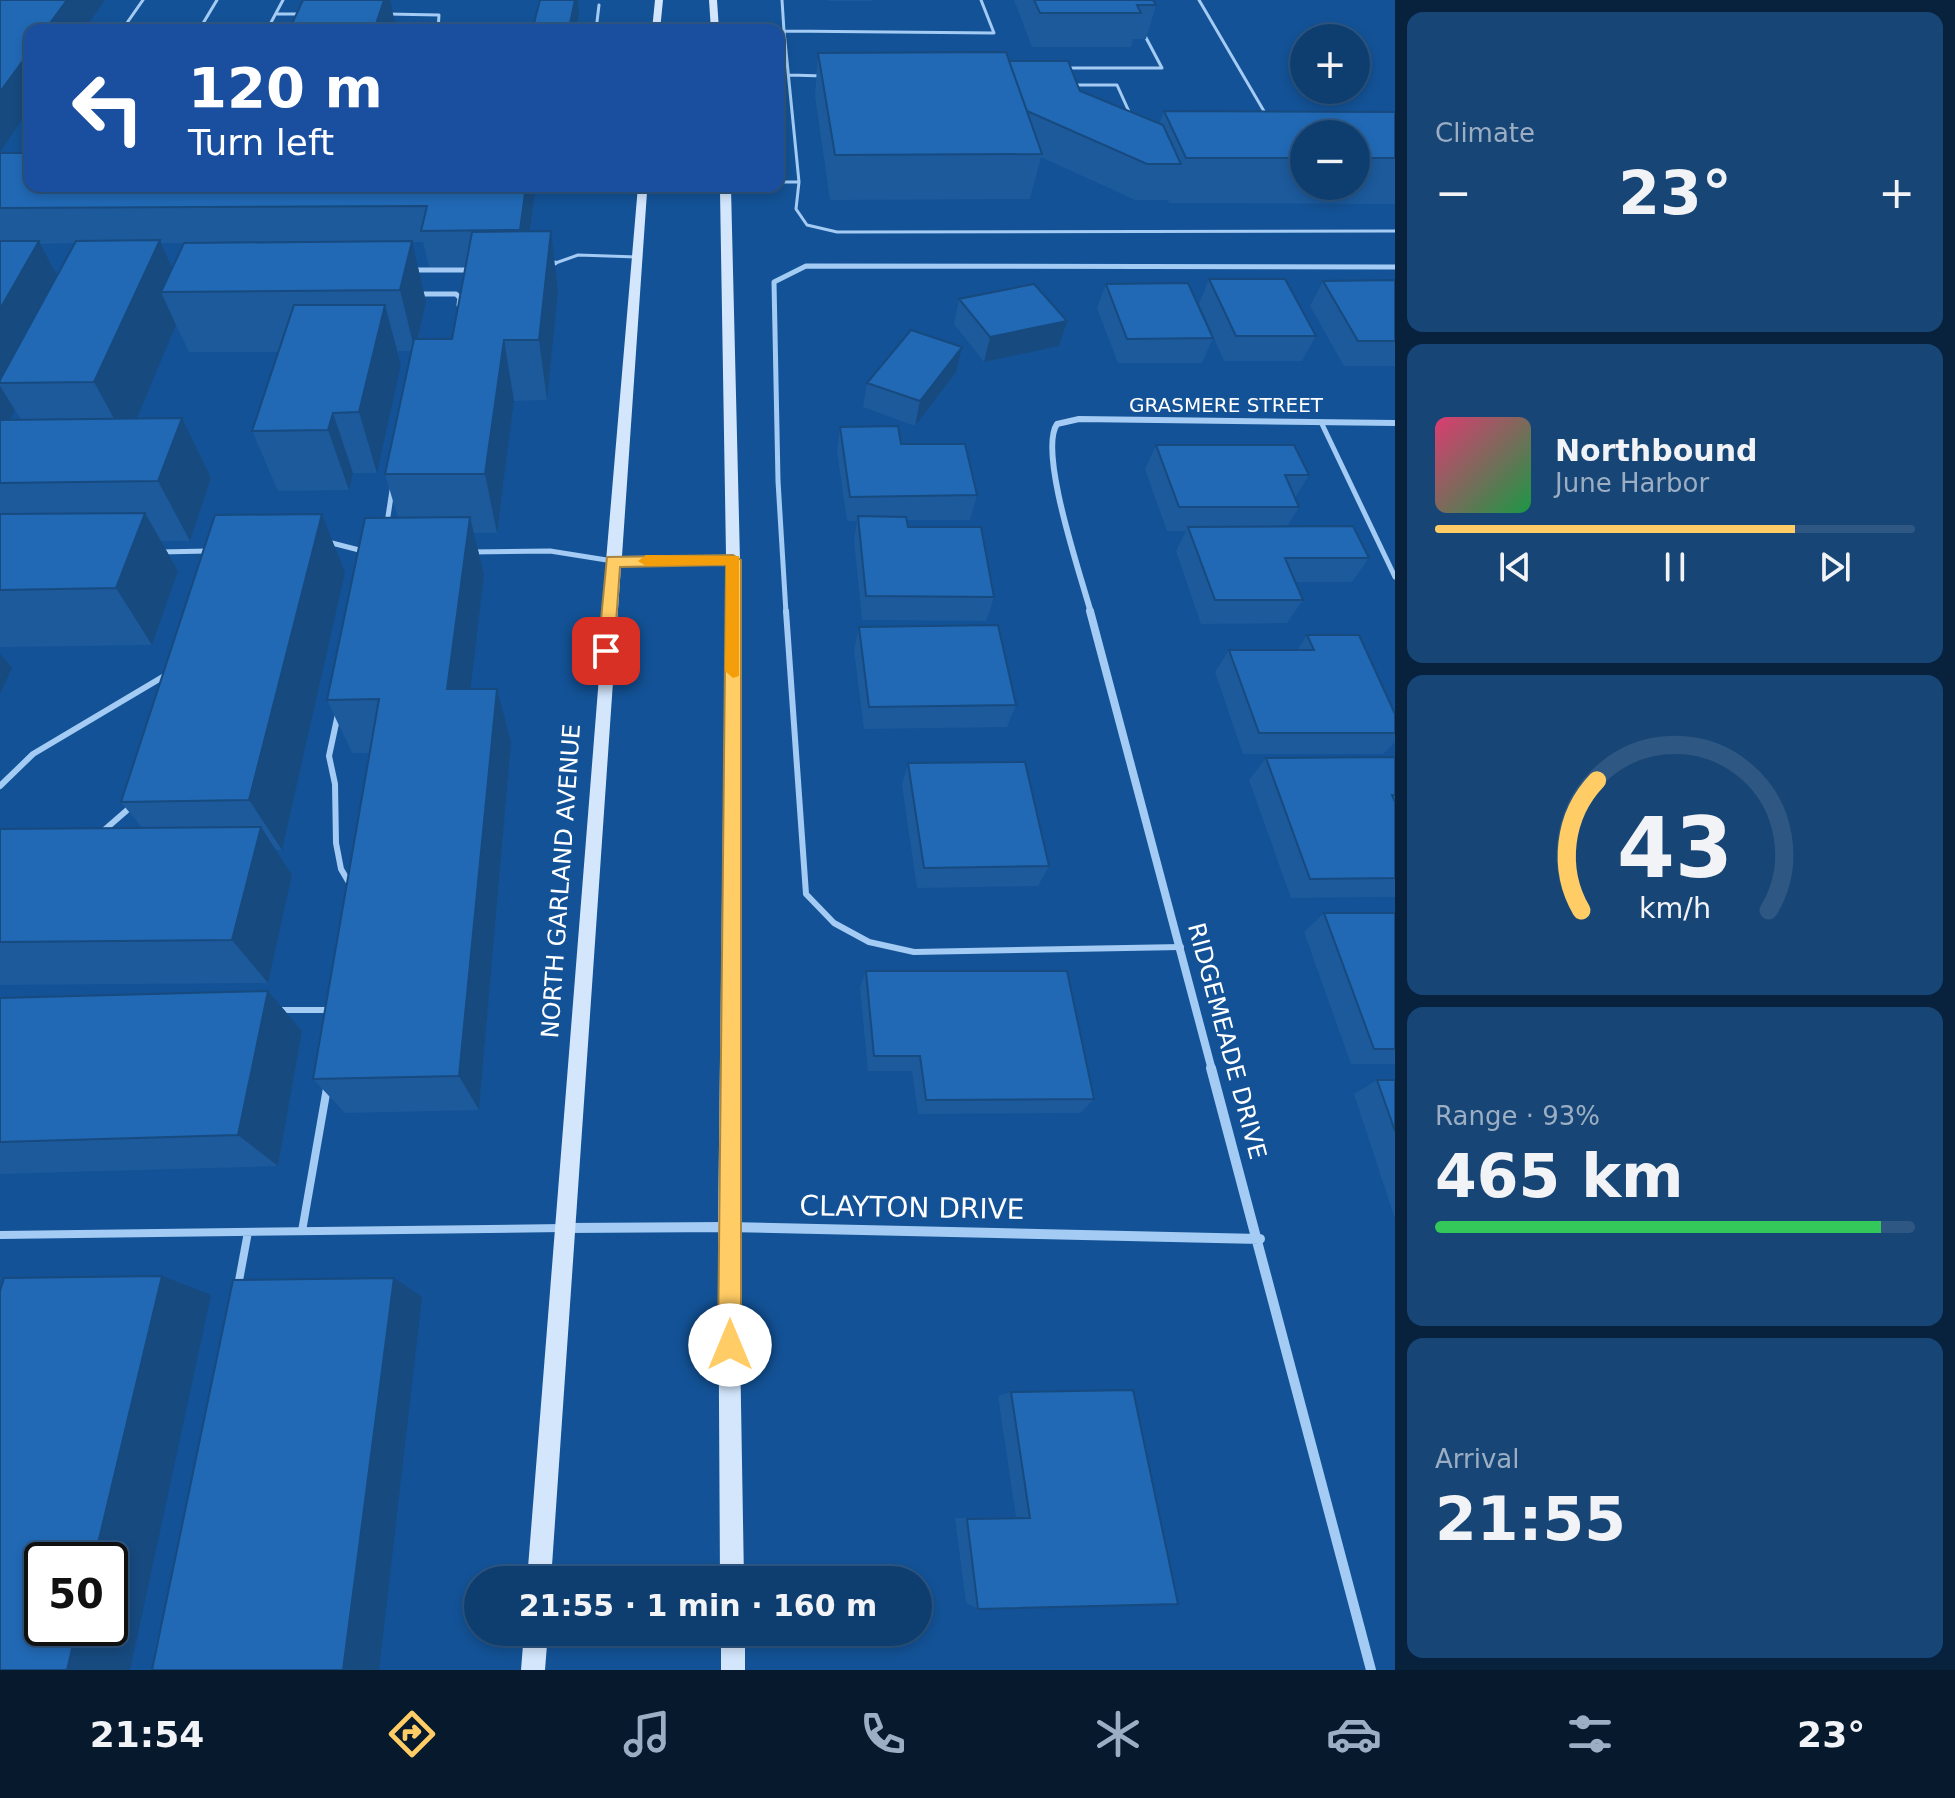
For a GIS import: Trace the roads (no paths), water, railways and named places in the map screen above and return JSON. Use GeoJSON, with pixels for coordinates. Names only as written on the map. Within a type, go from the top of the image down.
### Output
{"type":"FeatureCollection","features":[{"type":"Feature","properties":{"kind":"main road"},"geometry":{"type":"LineString","coordinates":[[657,24],[659,0]]}},
{"type":"Feature","properties":{"kind":"main road"},"geometry":{"type":"LineString","coordinates":[[713,0],[715,24]]}},
{"type":"Feature","properties":{"kind":"main road","name":"NORTH GARLAND AVENUE"},"geometry":{"type":"LineString","coordinates":[[540,1566],[642,192]]}},
{"type":"Feature","properties":{"kind":"main road"},"geometry":{"type":"LineString","coordinates":[[726,192],[733,560],[728,1227],[732,1566]]}},
{"type":"Feature","properties":{"kind":"main road"},"geometry":{"type":"LineString","coordinates":[[613,561],[733,560]]}},
{"type":"Feature","properties":{"kind":"main road"},"geometry":{"type":"LineString","coordinates":[[533,1670],[535,1646]]}},
{"type":"Feature","properties":{"kind":"main road"},"geometry":{"type":"LineString","coordinates":[[733,1646],[733,1670]]}},
{"type":"Feature","properties":{"kind":"street","name":"GRASMERE STREET"},"geometry":{"type":"LineString","coordinates":[[1057,424],[1079,419],[1395,423]]}},
{"type":"Feature","properties":{"kind":"street","name":"RIDGEMEADE DRIVE"},"geometry":{"type":"LineString","coordinates":[[1057,424],[1051,433],[1051,462],[1260,1239],[1371,1670]]}},
{"type":"Feature","properties":{"kind":"street","name":"CLAYTON DRIVE"},"geometry":{"type":"LineString","coordinates":[[563,1228],[728,1227],[1260,1239]]}},
{"type":"Feature","properties":{"kind":"lane"},"geometry":{"type":"LineString","coordinates":[[126,24],[143,0]]}},
{"type":"Feature","properties":{"kind":"lane"},"geometry":{"type":"LineString","coordinates":[[203,24],[217,0]]}},
{"type":"Feature","properties":{"kind":"lane"},"geometry":{"type":"LineString","coordinates":[[270,24],[283,0]]}},
{"type":"Feature","properties":{"kind":"lane"},"geometry":{"type":"LineString","coordinates":[[782,0],[784,24]]}},
{"type":"Feature","properties":{"kind":"lane"},"geometry":{"type":"LineString","coordinates":[[981,0],[994,33],[784,31],[799,182],[796,209],[807,225],[837,232],[1395,231]]}},
{"type":"Feature","properties":{"kind":"lane"},"geometry":{"type":"LineString","coordinates":[[1199,0],[1271,123]]}},
{"type":"Feature","properties":{"kind":"lane"},"geometry":{"type":"LineString","coordinates":[[597,24],[599,5]]}},
{"type":"Feature","properties":{"kind":"lane"},"geometry":{"type":"LineString","coordinates":[[276,14],[307,14]]}},
{"type":"Feature","properties":{"kind":"lane"},"geometry":{"type":"LineString","coordinates":[[386,14],[439,15],[438,24]]}},
{"type":"Feature","properties":{"kind":"lane"},"geometry":{"type":"LineString","coordinates":[[1059,68],[1162,68],[1141,27]]}},
{"type":"Feature","properties":{"kind":"lane"},"geometry":{"type":"LineString","coordinates":[[789,75],[835,76]]}},
{"type":"Feature","properties":{"kind":"lane"},"geometry":{"type":"LineString","coordinates":[[1055,85],[1117,85],[1134,123]]}},
{"type":"Feature","properties":{"kind":"lane"},"geometry":{"type":"LineString","coordinates":[[784,182],[799,182]]}},
{"type":"Feature","properties":{"kind":"lane"},"geometry":{"type":"LineString","coordinates":[[537,270],[578,255],[637,257]]}},
{"type":"Feature","properties":{"kind":"lane"},"geometry":{"type":"LineString","coordinates":[[1181,947],[914,952],[869,942],[834,923],[806,894],[797,808],[778,481],[774,282],[786,273],[806,266],[1395,267]]}},
{"type":"Feature","properties":{"kind":"lane"},"geometry":{"type":"LineString","coordinates":[[410,270],[474,270]]}},
{"type":"Feature","properties":{"kind":"lane"},"geometry":{"type":"LineString","coordinates":[[407,294],[456,294],[460,298],[458,311]]}},
{"type":"Feature","properties":{"kind":"lane"},"geometry":{"type":"LineString","coordinates":[[1321,422],[1395,577]]}},
{"type":"Feature","properties":{"kind":"lane"},"geometry":{"type":"LineString","coordinates":[[385,532],[393,486]]}},
{"type":"Feature","properties":{"kind":"lane"},"geometry":{"type":"LineString","coordinates":[[319,539],[372,554],[370,557]]}},
{"type":"Feature","properties":{"kind":"lane"},"geometry":{"type":"LineString","coordinates":[[158,552],[221,551]]}},
{"type":"Feature","properties":{"kind":"lane"},"geometry":{"type":"LineString","coordinates":[[456,552],[550,551],[613,561]]}},
{"type":"Feature","properties":{"kind":"lane"},"geometry":{"type":"LineString","coordinates":[[0,786],[33,754],[171,672]]}},
{"type":"Feature","properties":{"kind":"lane"},"geometry":{"type":"LineString","coordinates":[[339,710],[329,756],[335,784],[336,843],[341,869],[354,892]]}},
{"type":"Feature","properties":{"kind":"lane"},"geometry":{"type":"LineString","coordinates":[[98,835],[124,815],[142,794]]}},
{"type":"Feature","properties":{"kind":"lane"},"geometry":{"type":"LineString","coordinates":[[263,1010],[341,1010]]}},
{"type":"Feature","properties":{"kind":"lane"},"geometry":{"type":"LineString","coordinates":[[302,1231],[330,1073]]}},
{"type":"Feature","properties":{"kind":"lane"},"geometry":{"type":"LineString","coordinates":[[0,1235],[563,1228]]}},
{"type":"Feature","properties":{"kind":"lane"},"geometry":{"type":"LineString","coordinates":[[236,1294],[248,1232]]}}]}
